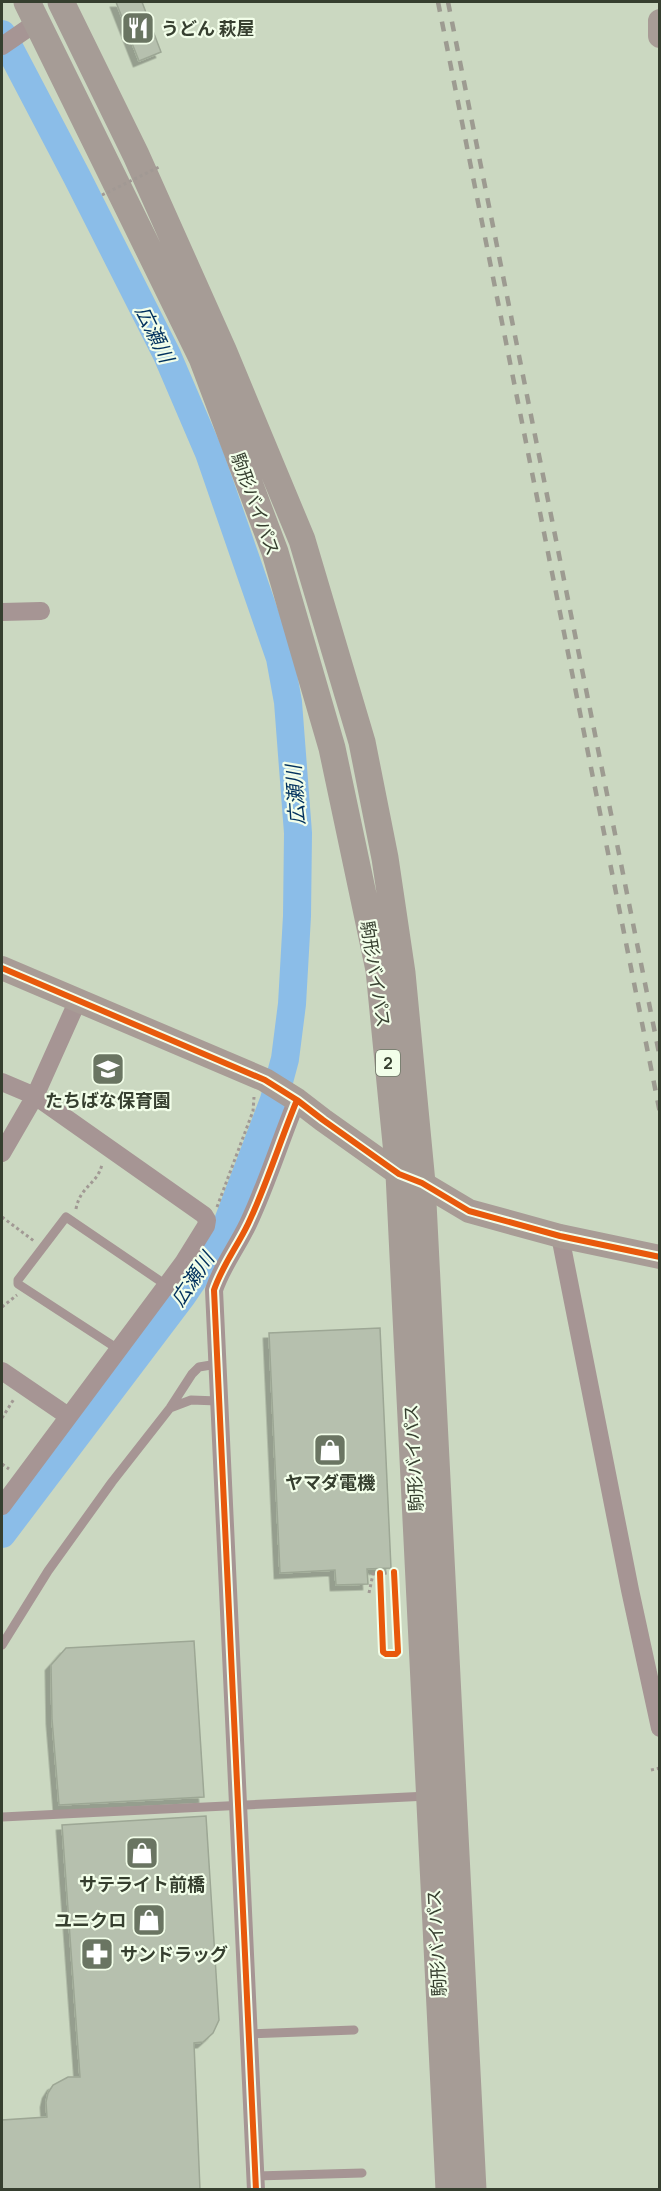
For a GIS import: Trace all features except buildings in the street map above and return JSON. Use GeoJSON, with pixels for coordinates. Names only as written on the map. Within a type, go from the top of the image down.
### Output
{"type":"FeatureCollection","features":[{"type":"Feature","properties":{"kind":"main road","name":"駒形バイパス"},"geometry":{"type":"LineString","coordinates":[[65,3],[213,328],[302,540],[362,742],[385,858],[402,973],[411,1178],[428,1796],[448,2190]]}},
{"type":"Feature","properties":{"kind":"main road","name":"駒形バイパス"},"geometry":{"type":"LineString","coordinates":[[28,19],[202,358],[274,552],[333,748],[379,970],[411,1178],[473,2190]]}},
{"type":"Feature","properties":{"kind":"main road"},"geometry":{"type":"LineString","coordinates":[[430,1842],[439,1803],[437,1765]]}},
{"type":"Feature","properties":{"kind":"street"},"geometry":{"type":"LineString","coordinates":[[2,46],[28,19],[65,3]]}},
{"type":"Feature","properties":{"kind":"street"},"geometry":{"type":"LineString","coordinates":[[660,21],[660,36]]}},
{"type":"Feature","properties":{"kind":"street"},"geometry":{"type":"LineString","coordinates":[[2,612],[41,611]]}},
{"type":"Feature","properties":{"kind":"street"},"geometry":{"type":"LineString","coordinates":[[2,968],[263,1079],[411,1178],[469,1211],[560,1236],[660,1257]]}},
{"type":"Feature","properties":{"kind":"street"},"geometry":{"type":"LineString","coordinates":[[2,1153],[35,1096],[78,1000]]}},
{"type":"Feature","properties":{"kind":"street"},"geometry":{"type":"LineString","coordinates":[[2,1082],[35,1096],[204,1215],[207,1220],[197,1242],[2,1506]]}},
{"type":"Feature","properties":{"kind":"street"},"geometry":{"type":"LineString","coordinates":[[256,2183],[214,1290],[220,1273],[255,1208],[293,1097]]}},
{"type":"Feature","properties":{"kind":"street"},"geometry":{"type":"LineString","coordinates":[[560,1236],[630,1590],[660,1728]]}},
{"type":"Feature","properties":{"kind":"street"},"geometry":{"type":"LineString","coordinates":[[2,1371],[69,1416]]}},
{"type":"Feature","properties":{"kind":"lane"},"geometry":{"type":"LineString","coordinates":[[118,1349],[18,1284],[18,1280],[42,1247],[66,1217],[166,1285]]}},
{"type":"Feature","properties":{"kind":"lane"},"geometry":{"type":"LineString","coordinates":[[2,1645],[48,1571],[199,1367],[217,1364]]}},
{"type":"Feature","properties":{"kind":"lane"},"geometry":{"type":"LineString","coordinates":[[170,1408],[191,1400],[218,1401]]}},
{"type":"Feature","properties":{"kind":"lane"},"geometry":{"type":"LineString","coordinates":[[2,1817],[428,1796]]}},
{"type":"Feature","properties":{"kind":"lane"},"geometry":{"type":"LineString","coordinates":[[249,2034],[354,2030]]}},
{"type":"Feature","properties":{"kind":"lane"},"geometry":{"type":"LineString","coordinates":[[256,2183],[362,2173]]}},
{"type":"Feature","properties":{"kind":"path"},"geometry":{"type":"LineString","coordinates":[[102,195],[159,167]]}},
{"type":"Feature","properties":{"kind":"path"},"geometry":{"type":"LineString","coordinates":[[207,1220],[220,1203],[263,1079]]}},
{"type":"Feature","properties":{"kind":"path"},"geometry":{"type":"LineString","coordinates":[[2,1217],[42,1247]]}},
{"type":"Feature","properties":{"kind":"path"},"geometry":{"type":"LineString","coordinates":[[2,1418],[24,1387]]}},
{"type":"Feature","properties":{"kind":"path"},"geometry":{"type":"LineString","coordinates":[[394,1572],[395,1584]]}},
{"type":"Feature","properties":{"kind":"path"},"geometry":{"type":"LineString","coordinates":[[369,1593],[374,1574],[406,1572]]}},
{"type":"Feature","properties":{"kind":"path"},"geometry":{"type":"LineString","coordinates":[[380,1573],[381,1584]]}},
{"type":"Feature","properties":{"kind":"path"},"geometry":{"type":"LineString","coordinates":[[651,1770],[660,1768]]}},
{"type":"Feature","properties":{"kind":"waterway","name":"広瀬川"},"geometry":{"type":"LineString","coordinates":[[2,34],[167,355],[209,453],[280,658],[288,702],[298,833],[297,916],[292,1004],[285,1059],[274,1100],[224,1232],[182,1296],[2,1534]]}},
{"type":"Feature","properties":{"kind":"railway"},"geometry":{"type":"LineString","coordinates":[[438,2],[660,1113]]}},
{"type":"Feature","properties":{"kind":"railway"},"geometry":{"type":"LineString","coordinates":[[448,2],[660,1058]]}},
{"type":"Feature","properties":{"kind":"cycle path"},"geometry":{"type":"LineString","coordinates":[[2,968],[265,1080],[297,1100],[399,1174],[422,1183],[469,1211],[560,1236],[660,1257]]}},
{"type":"Feature","properties":{"kind":"cycle path"},"geometry":{"type":"LineString","coordinates":[[256,2190],[214,1290],[255,1209],[297,1100]]}},
{"type":"Feature","properties":{"kind":"cycle path"},"geometry":{"type":"LineString","coordinates":[[380,1573],[383,1652],[396,1654],[398,1652],[394,1572]]}},
{"type":"Feature","properties":{"kind":"place","name":"うどん 萩屋"},"geometry":{"type":"Point","coordinates":[138,28]}},
{"type":"Feature","properties":{"kind":"place","name":"たちばな保育園"},"geometry":{"type":"Point","coordinates":[108,1069]}},
{"type":"Feature","properties":{"kind":"place","name":"ヤマダ電機"},"geometry":{"type":"Point","coordinates":[330,1450]}},
{"type":"Feature","properties":{"kind":"place","name":"サテライト前橋"},"geometry":{"type":"Point","coordinates":[142,1853]}},
{"type":"Feature","properties":{"kind":"place","name":"ユニクロ"},"geometry":{"type":"Point","coordinates":[149,1920]}},
{"type":"Feature","properties":{"kind":"place","name":"サンドラッグ"},"geometry":{"type":"Point","coordinates":[97,1954]}}]}
